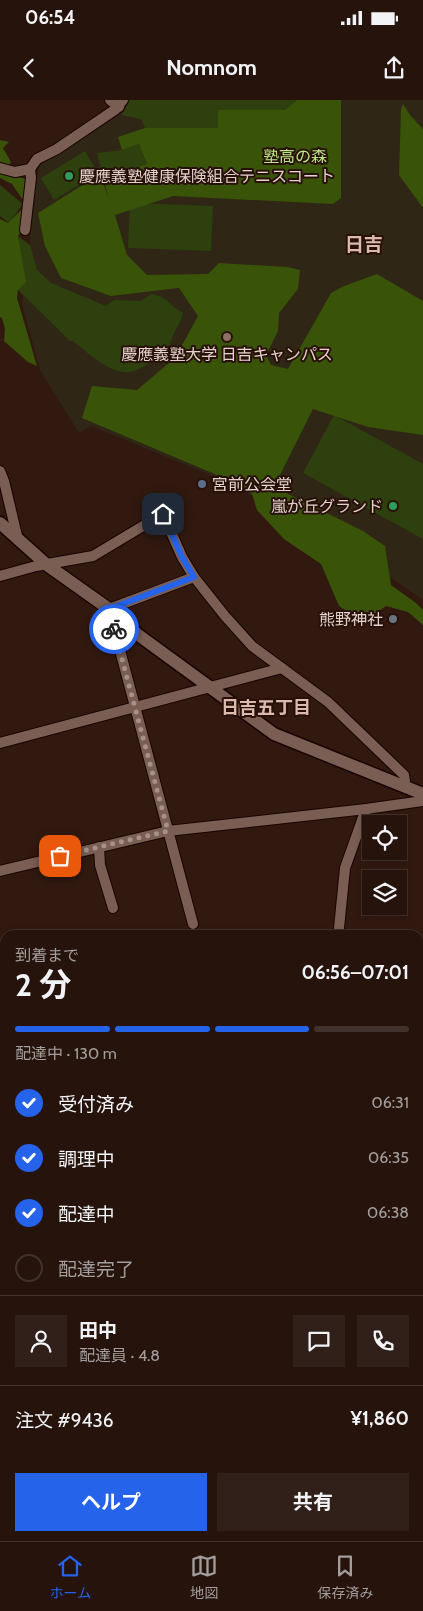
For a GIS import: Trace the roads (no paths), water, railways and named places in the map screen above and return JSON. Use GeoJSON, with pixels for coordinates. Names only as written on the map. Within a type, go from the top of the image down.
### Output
{"type":"FeatureCollection","features":[{"type":"Feature","properties":{"kind":"street"},"geometry":{"type":"LineString","coordinates":[[25,230],[31,178],[30,169],[37,159],[57,149],[117,102]]}},
{"type":"Feature","properties":{"kind":"street"},"geometry":{"type":"LineString","coordinates":[[0,168],[15,172],[30,169]]}},
{"type":"Feature","properties":{"kind":"street"},"geometry":{"type":"LineString","coordinates":[[0,471],[18,540]]}},
{"type":"Feature","properties":{"kind":"street"},"geometry":{"type":"LineString","coordinates":[[0,576],[36,566],[93,556],[163,514],[182,557],[194,577],[225,616],[252,646],[328,702],[352,724],[404,775],[406,788]]}},
{"type":"Feature","properties":{"kind":"street"},"geometry":{"type":"LineString","coordinates":[[0,523],[47,565],[109,609],[137,634],[274,734],[423,794]]}},
{"type":"Feature","properties":{"kind":"street"},"geometry":{"type":"LineString","coordinates":[[109,609],[194,577]]}},
{"type":"Feature","properties":{"kind":"street"},"geometry":{"type":"LineString","coordinates":[[109,609],[193,924]]}},
{"type":"Feature","properties":{"kind":"street"},"geometry":{"type":"LineString","coordinates":[[0,743],[282,668]]}},
{"type":"Feature","properties":{"kind":"street"},"geometry":{"type":"LineString","coordinates":[[0,871],[168,831],[366,809],[423,800]]}},
{"type":"Feature","properties":{"kind":"street"},"geometry":{"type":"LineString","coordinates":[[339,928],[345,868],[366,809]]}},
{"type":"Feature","properties":{"kind":"street"},"geometry":{"type":"LineString","coordinates":[[99,847],[100,865],[112,908]]}},
{"type":"Feature","properties":{"kind":"place","name":"慶應義塾健康保険組合テニスコート"},"geometry":{"type":"Point","coordinates":[69,176]}},
{"type":"Feature","properties":{"kind":"place","name":"慶應義塾大学 日吉キャンパス"},"geometry":{"type":"Point","coordinates":[227,337]}},
{"type":"Feature","properties":{"kind":"place","name":"宮前公会堂"},"geometry":{"type":"Point","coordinates":[202,484]}},
{"type":"Feature","properties":{"kind":"place","name":"嵐が丘グランド"},"geometry":{"type":"Point","coordinates":[393,506]}},
{"type":"Feature","properties":{"kind":"place","name":"熊野神社"},"geometry":{"type":"Point","coordinates":[393,619]}},
{"type":"Feature","properties":{"kind":"district","name":"日吉"},"geometry":{"type":"Point","coordinates":[364,244]}},
{"type":"Feature","properties":{"kind":"district","name":"日吉五丁目"},"geometry":{"type":"Point","coordinates":[266,708]}},
{"type":"Feature","properties":{"kind":"park label","name":"塾高の森"},"geometry":{"type":"Point","coordinates":[295,156]}}]}
